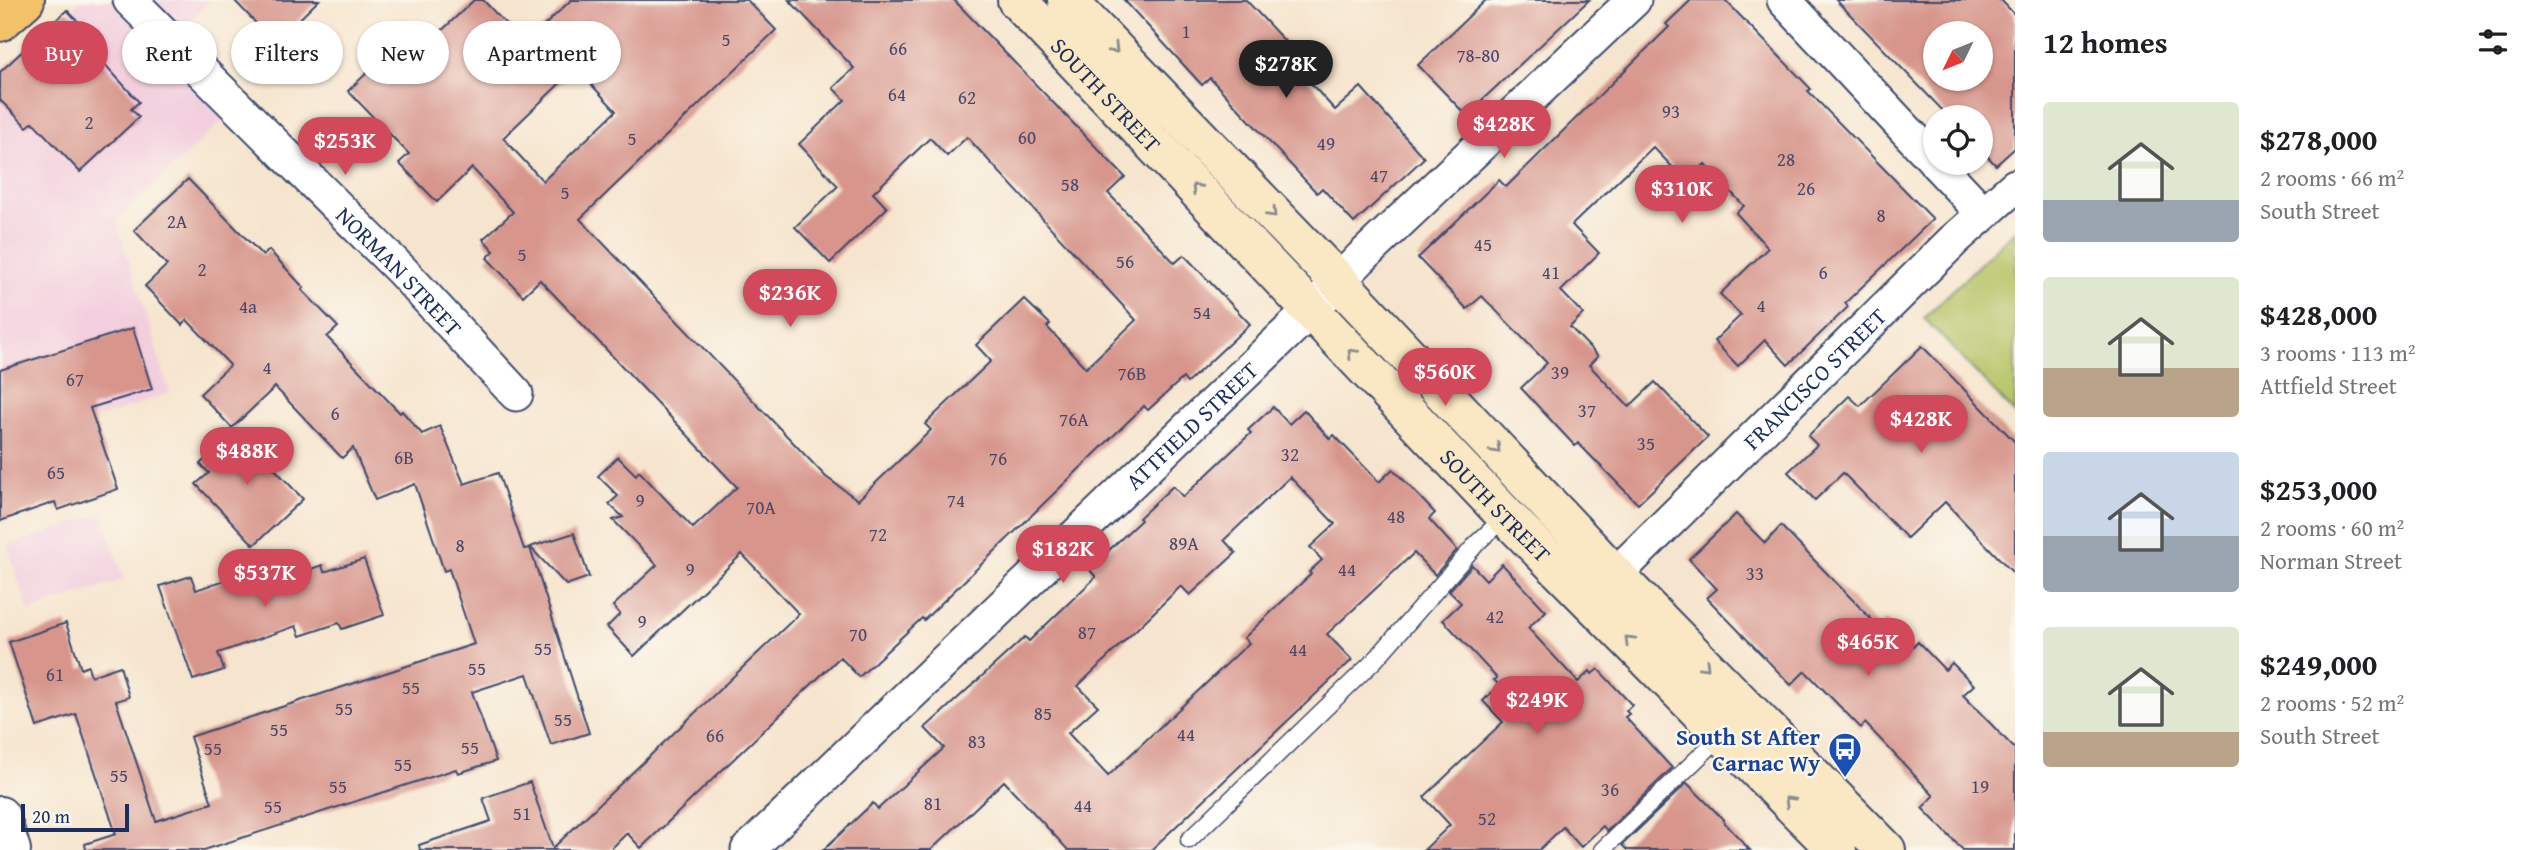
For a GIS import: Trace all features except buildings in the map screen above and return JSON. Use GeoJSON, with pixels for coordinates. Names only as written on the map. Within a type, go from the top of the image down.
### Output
{"type":"FeatureCollection","features":[{"type":"Feature","properties":{"kind":"main road"},"geometry":{"type":"LineString","coordinates":[[0,22],[25,0]]}},
{"type":"Feature","properties":{"kind":"main road","name":"SOUTH STREET"},"geometry":{"type":"LineString","coordinates":[[1017,0],[1077,14],[1338,281],[1615,575],[1886,850]]}},
{"type":"Feature","properties":{"kind":"main road","name":"SOUTH STREET"},"geometry":{"type":"LineString","coordinates":[[1077,14],[1311,310],[1506,516],[1837,850]]}},
{"type":"Feature","properties":{"kind":"street","name":"NORMAN STREET"},"geometry":{"type":"LineString","coordinates":[[130,0],[401,270],[516,394]]}},
{"type":"Feature","properties":{"kind":"street","name":"ATTFIELD STREET"},"geometry":{"type":"LineString","coordinates":[[748,850],[1311,310],[1338,281],[1634,0]]}},
{"type":"Feature","properties":{"kind":"street"},"geometry":{"type":"LineString","coordinates":[[1784,0],[1923,148]]}},
{"type":"Feature","properties":{"kind":"street"},"geometry":{"type":"LineString","coordinates":[[1948,175],[1983,213]]}},
{"type":"Feature","properties":{"kind":"street","name":"FRANCISCO STREET"},"geometry":{"type":"LineString","coordinates":[[1615,575],[1983,213],[2015,186]]}},
{"type":"Feature","properties":{"kind":"street"},"geometry":{"type":"LineString","coordinates":[[0,816],[10,850]]}},
{"type":"Feature","properties":{"kind":"lane"},"geometry":{"type":"LineString","coordinates":[[1189,840],[1375,660],[1478,542],[1532,487]]}},
{"type":"Feature","properties":{"kind":"lane"},"geometry":{"type":"LineString","coordinates":[[1602,850],[1723,734]]}},
{"type":"Feature","properties":{"kind":"shaded area"},"geometry":{"type":"Polygon","coordinates":[[[82,0],[210,0],[190,21],[122,21],[122,84],[212,84],[236,108],[116,220],[170,393],[0,453],[0,73],[21,54],[21,84],[108,84],[108,21],[58,21],[82,0]]]}},
{"type":"Feature","properties":{"kind":"shaded area"},"geometry":{"type":"Polygon","coordinates":[[[102,514],[124,579],[29,611],[7,546],[102,514]]]}},
{"type":"Feature","properties":{"kind":"green space"},"geometry":{"type":"Polygon","coordinates":[[[2015,230],[2015,414],[1924,318],[2015,230]]]}},
{"type":"Feature","properties":{"kind":"place","name":"South St After Carnac Wy"},"geometry":{"type":"Point","coordinates":[1845,779]}}]}
